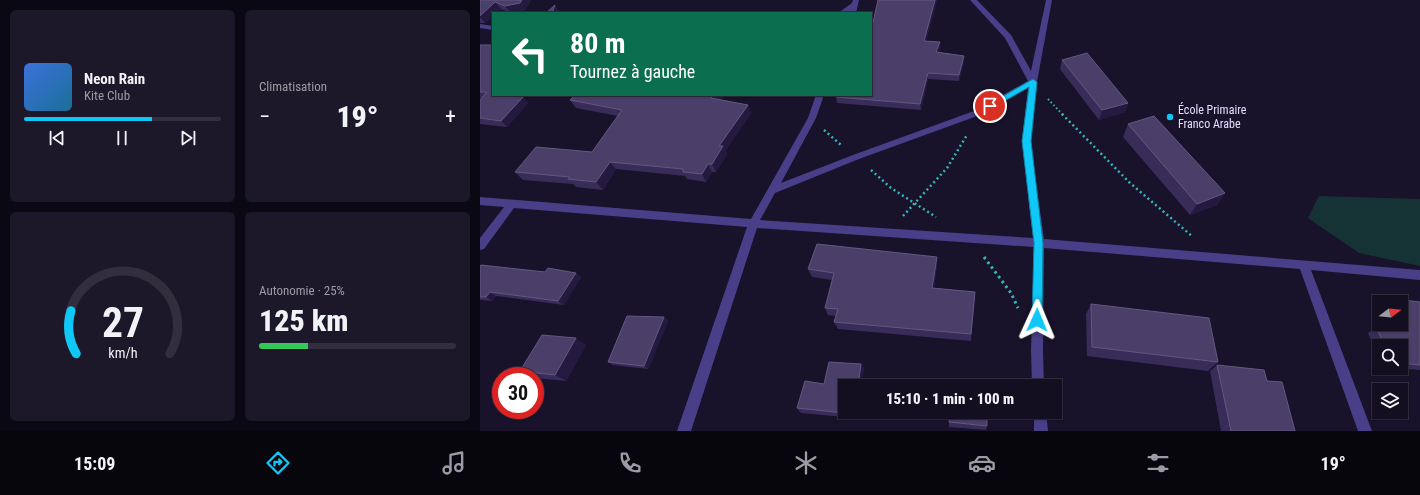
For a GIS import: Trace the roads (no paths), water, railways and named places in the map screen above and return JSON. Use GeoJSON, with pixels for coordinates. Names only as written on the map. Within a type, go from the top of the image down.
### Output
{"type":"FeatureCollection","features":[{"type":"Feature","properties":{"kind":"street"},"geometry":{"type":"LineString","coordinates":[[972,0],[1008,37],[1033,82]]}},
{"type":"Feature","properties":{"kind":"street"},"geometry":{"type":"LineString","coordinates":[[1038,379],[1039,243],[1026,141],[1033,82],[1049,0]]}},
{"type":"Feature","properties":{"kind":"street"},"geometry":{"type":"LineString","coordinates":[[843,12],[856,1]]}},
{"type":"Feature","properties":{"kind":"street"},"geometry":{"type":"LineString","coordinates":[[852,12],[856,1]]}},
{"type":"Feature","properties":{"kind":"street"},"geometry":{"type":"LineString","coordinates":[[480,26],[492,28]]}},
{"type":"Feature","properties":{"kind":"street"},"geometry":{"type":"LineString","coordinates":[[771,191],[856,157],[977,114],[1033,82]]}},
{"type":"Feature","properties":{"kind":"street"},"geometry":{"type":"LineString","coordinates":[[684,431],[753,224],[812,118],[820,96]]}},
{"type":"Feature","properties":{"kind":"street"},"geometry":{"type":"LineString","coordinates":[[480,201],[753,224],[1039,243],[1420,275]]}},
{"type":"Feature","properties":{"kind":"street"},"geometry":{"type":"LineString","coordinates":[[480,246],[512,204]]}},
{"type":"Feature","properties":{"kind":"street"},"geometry":{"type":"LineString","coordinates":[[1304,265],[1365,431]]}},
{"type":"Feature","properties":{"kind":"place","name":"École Primaire Franco Arabe"},"geometry":{"type":"Point","coordinates":[1170,117]}}]}
